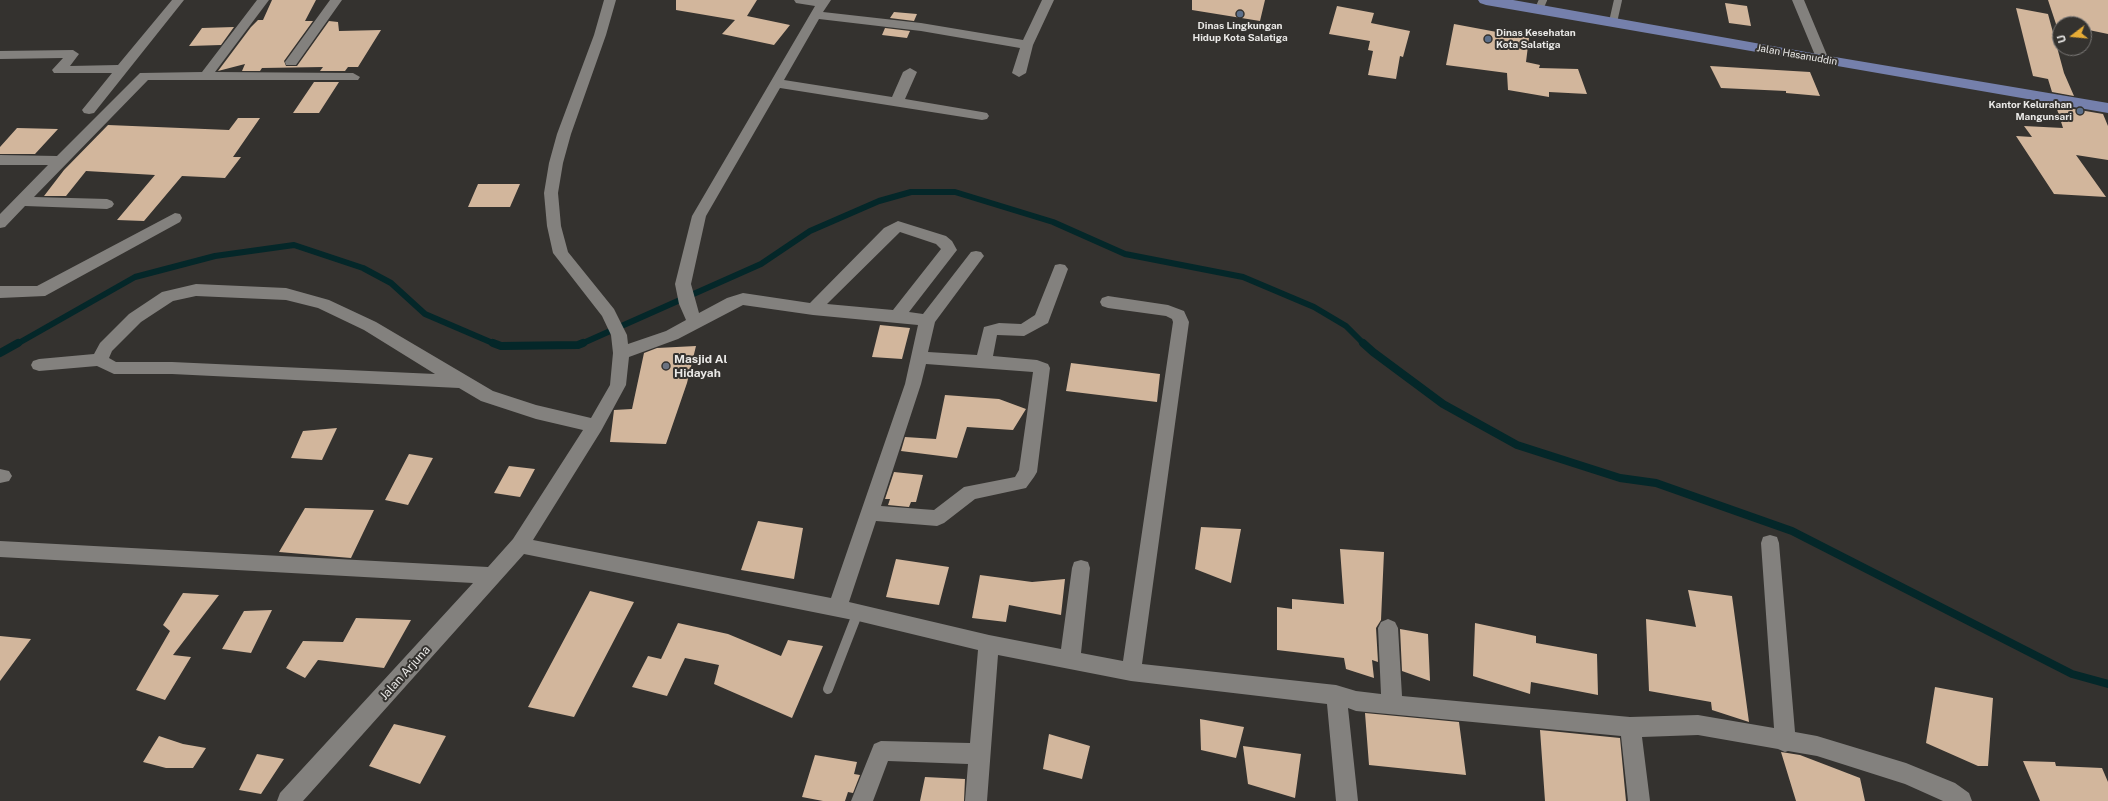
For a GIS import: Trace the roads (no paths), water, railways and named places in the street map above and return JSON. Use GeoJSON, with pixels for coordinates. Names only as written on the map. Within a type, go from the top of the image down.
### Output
{"type":"FeatureCollection","features":[{"type":"Feature","properties":{"kind":"main road","name":"Jalan Hasanuddin"},"geometry":{"type":"LineString","coordinates":[[1486,0],[1541,5],[1613,22],[1823,60],[2108,108]]}},
{"type":"Feature","properties":{"kind":"street"},"geometry":{"type":"LineString","coordinates":[[89,110],[178,0]]}},
{"type":"Feature","properties":{"kind":"street"},"geometry":{"type":"LineString","coordinates":[[206,76],[263,0]]}},
{"type":"Feature","properties":{"kind":"street"},"geometry":{"type":"LineString","coordinates":[[291,62],[336,0]]}},
{"type":"Feature","properties":{"kind":"street","name":"Jalan Arjuna"},"geometry":{"type":"LineString","coordinates":[[288,801],[520,545],[595,426],[618,384],[621,353],[619,334],[608,313],[561,252],[554,226],[551,192],[556,163],[564,134],[600,35],[610,0]]}},
{"type":"Feature","properties":{"kind":"street"},"geometry":{"type":"LineString","coordinates":[[800,0],[821,6],[921,26],[1027,45]]}},
{"type":"Feature","properties":{"kind":"street"},"geometry":{"type":"LineString","coordinates":[[1019,73],[1027,45],[1048,0]]}},
{"type":"Feature","properties":{"kind":"street"},"geometry":{"type":"LineString","coordinates":[[1798,0],[1823,60]]}},
{"type":"Feature","properties":{"kind":"street"},"geometry":{"type":"LineString","coordinates":[[695,324],[687,304],[683,284],[699,216],[821,6]]}},
{"type":"Feature","properties":{"kind":"street"},"geometry":{"type":"LineString","coordinates":[[0,55],[73,54],[59,70],[122,69]]}},
{"type":"Feature","properties":{"kind":"street"},"geometry":{"type":"LineString","coordinates":[[897,102],[910,72]]}},
{"type":"Feature","properties":{"kind":"street"},"geometry":{"type":"LineString","coordinates":[[0,223],[138,81],[145,76],[352,77]]}},
{"type":"Feature","properties":{"kind":"street"},"geometry":{"type":"LineString","coordinates":[[777,83],[982,116]]}},
{"type":"Feature","properties":{"kind":"street"},"geometry":{"type":"LineString","coordinates":[[0,160],[60,161]]}},
{"type":"Feature","properties":{"kind":"street"},"geometry":{"type":"LineString","coordinates":[[22,201],[107,204]]}},
{"type":"Feature","properties":{"kind":"street"},"geometry":{"type":"LineString","coordinates":[[0,292],[39,292],[175,218]]}},
{"type":"Feature","properties":{"kind":"street"},"geometry":{"type":"LineString","coordinates":[[813,309],[889,232],[898,226],[941,240],[947,245],[949,250],[897,316]]}},
{"type":"Feature","properties":{"kind":"street"},"geometry":{"type":"LineString","coordinates":[[837,608],[913,384],[927,320],[976,256]]}},
{"type":"Feature","properties":{"kind":"street"},"geometry":{"type":"LineString","coordinates":[[984,362],[990,331],[999,329],[1024,330],[1042,319],[1060,269]]}},
{"type":"Feature","properties":{"kind":"street"},"geometry":{"type":"LineString","coordinates":[[99,360],[106,347],[135,318],[168,296],[196,290],[286,294],[323,304],[370,326],[487,396],[536,412],[595,426]]}},
{"type":"Feature","properties":{"kind":"street"},"geometry":{"type":"LineString","coordinates":[[621,353],[672,335],[695,324],[733,302],[743,299],[813,309],[927,320]]}},
{"type":"Feature","properties":{"kind":"street"},"geometry":{"type":"LineString","coordinates":[[1108,302],[1168,311],[1178,315],[1181,322],[1131,672]]}},
{"type":"Feature","properties":{"kind":"street"},"geometry":{"type":"LineString","coordinates":[[870,513],[937,518],[970,492],[1020,483],[1028,472],[1042,368],[1037,366],[919,358]]}},
{"type":"Feature","properties":{"kind":"street"},"geometry":{"type":"LineString","coordinates":[[39,365],[99,360],[114,368],[172,368],[462,382]]}},
{"type":"Feature","properties":{"kind":"street"},"geometry":{"type":"LineString","coordinates":[[1770,543],[1785,742]]}},
{"type":"Feature","properties":{"kind":"street"},"geometry":{"type":"LineString","coordinates":[[520,545],[858,612],[989,644],[1131,672],[1336,695],[1356,701],[1630,727],[1698,725],[1785,742],[1817,746],[1906,774],[1947,792],[1961,801]]}},
{"type":"Feature","properties":{"kind":"street"},"geometry":{"type":"LineString","coordinates":[[0,549],[492,576]]}},
{"type":"Feature","properties":{"kind":"street"},"geometry":{"type":"LineString","coordinates":[[1070,660],[1081,568]]}},
{"type":"Feature","properties":{"kind":"street"},"geometry":{"type":"LineString","coordinates":[[1388,628],[1392,704]]}},
{"type":"Feature","properties":{"kind":"street"},"geometry":{"type":"LineString","coordinates":[[976,801],[989,644]]}},
{"type":"Feature","properties":{"kind":"street"},"geometry":{"type":"LineString","coordinates":[[1336,695],[1347,801]]}},
{"type":"Feature","properties":{"kind":"street"},"geometry":{"type":"LineString","coordinates":[[1630,727],[1639,801]]}},
{"type":"Feature","properties":{"kind":"street"},"geometry":{"type":"LineString","coordinates":[[862,801],[881,751],[980,754]]}},
{"type":"Feature","properties":{"kind":"lane"},"geometry":{"type":"LineString","coordinates":[[1613,22],[1618,0]]}},
{"type":"Feature","properties":{"kind":"lane"},"geometry":{"type":"LineString","coordinates":[[828,689],[858,612]]}},
{"type":"Feature","properties":{"kind":"waterway"},"geometry":{"type":"LineString","coordinates":[[581,344],[761,264],[810,231],[879,201],[911,192],[955,192],[1053,222],[1125,254],[1243,277],[1314,307],[1346,326],[1363,343]]}},
{"type":"Feature","properties":{"kind":"waterway"},"geometry":{"type":"LineString","coordinates":[[17,344],[135,277],[215,256],[294,245],[363,268],[391,283],[425,314],[495,344]]}},
{"type":"Feature","properties":{"kind":"waterway"},"geometry":{"type":"LineString","coordinates":[[0,353],[18,343]]}},
{"type":"Feature","properties":{"kind":"waterway"},"geometry":{"type":"LineString","coordinates":[[493,343],[501,346],[578,345],[583,343]]}},
{"type":"Feature","properties":{"kind":"waterway"},"geometry":{"type":"LineString","coordinates":[[1363,343],[1443,404],[1517,445],[1620,478],[1656,483],[1792,531],[2072,674],[2108,684]]}},
{"type":"Feature","properties":{"kind":"place","name":"Dinas Lingkungan Hidup Kota Salatiga"},"geometry":{"type":"Point","coordinates":[1240,14]}},
{"type":"Feature","properties":{"kind":"place","name":"Dinas Kesehatan Kota Salatiga"},"geometry":{"type":"Point","coordinates":[1488,39]}},
{"type":"Feature","properties":{"kind":"place","name":"Kantor Kelurahan Mangunsari"},"geometry":{"type":"Point","coordinates":[2080,111]}},
{"type":"Feature","properties":{"kind":"place","name":"Masjid Al Hidayah"},"geometry":{"type":"Point","coordinates":[666,366]}}]}
